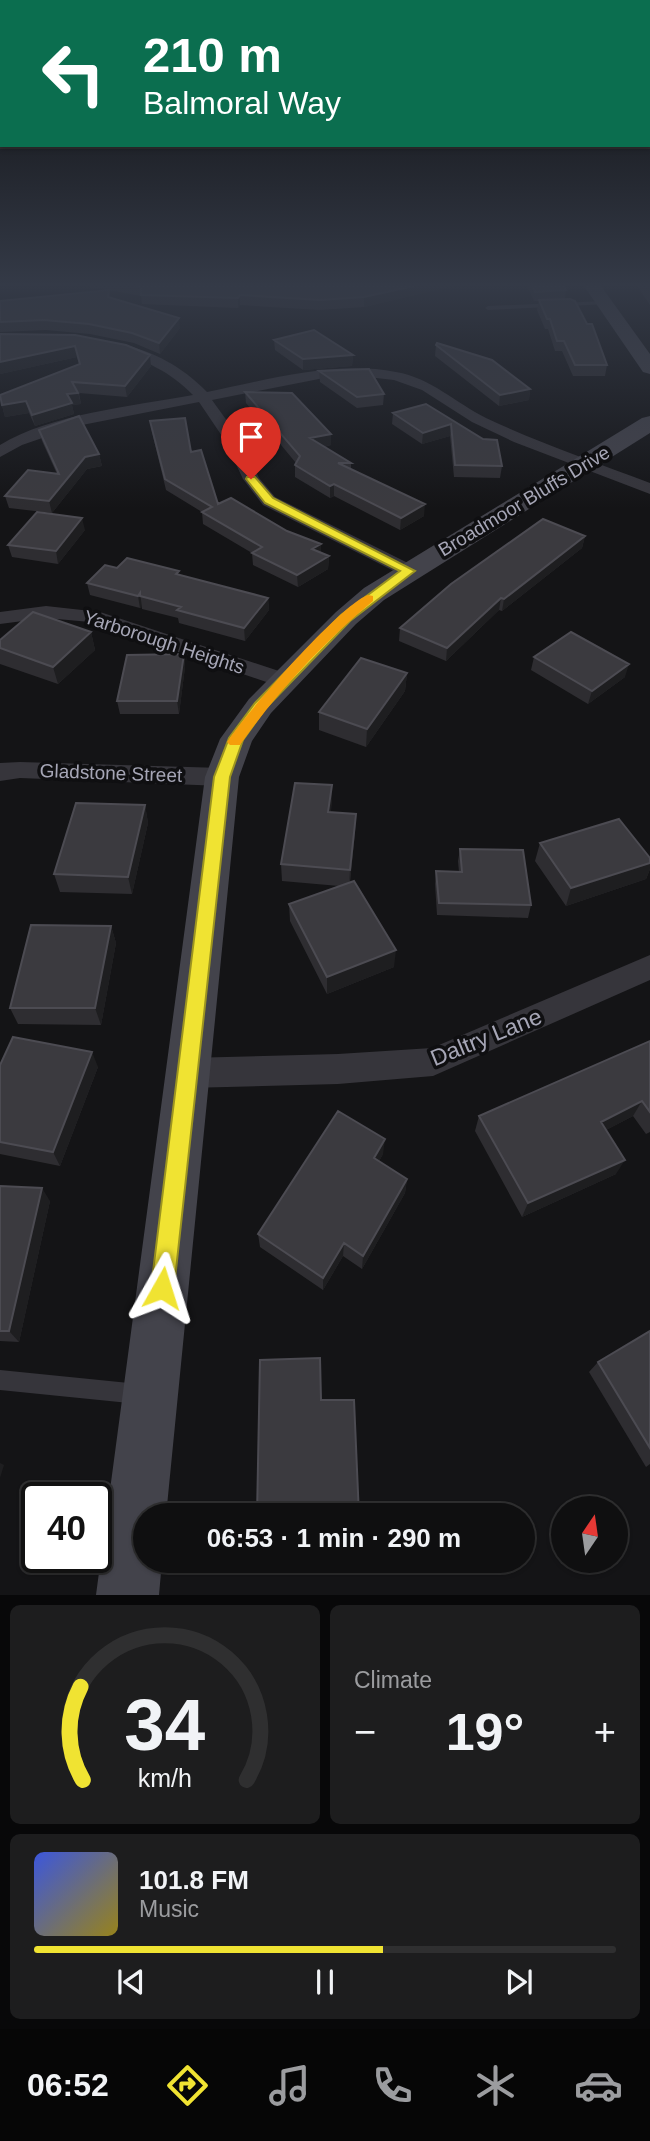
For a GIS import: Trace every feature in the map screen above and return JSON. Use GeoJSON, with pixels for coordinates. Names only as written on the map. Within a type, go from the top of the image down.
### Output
{"type":"FeatureCollection","features":[{"type":"Feature","properties":{"kind":"street"},"geometry":{"type":"LineString","coordinates":[[157,360],[181,374],[203,397],[232,439],[251,479],[269,501],[409,571]]}},
{"type":"Feature","properties":{"kind":"street"},"geometry":{"type":"LineString","coordinates":[[0,452],[16,442],[74,422],[324,374],[359,372],[396,376],[427,387],[477,419],[650,489]]}},
{"type":"Feature","properties":{"kind":"street","name":"Broadmoor Bluffs Drive"},"geometry":{"type":"LineString","coordinates":[[127,1595],[222,777],[236,738],[260,706],[346,618],[409,571],[586,465],[650,423]]}},
{"type":"Feature","properties":{"kind":"street","name":"Yarborough Heights"},"geometry":{"type":"LineString","coordinates":[[0,618],[29,611],[93,615],[286,681]]}},
{"type":"Feature","properties":{"kind":"street","name":"Gladstone Street"},"geometry":{"type":"LineString","coordinates":[[0,772],[19,770],[222,777]]}},
{"type":"Feature","properties":{"kind":"street","name":"Daltry Lane"},"geometry":{"type":"LineString","coordinates":[[187,1073],[338,1069],[433,1062],[650,967]]}},
{"type":"Feature","properties":{"kind":"lane"},"geometry":{"type":"LineString","coordinates":[[0,1380],[150,1395]]}},
{"type":"Feature","properties":{"kind":"building"},"geometry":{"type":"Polygon","coordinates":[[[79,360],[146,360],[125,386],[72,382],[78,393],[67,394],[72,403],[32,415],[26,401],[2,405],[0,395],[80,364],[79,360]]]}},
{"type":"Feature","properties":{"kind":"building"},"geometry":{"type":"Polygon","coordinates":[[[456,360],[493,360],[530,389],[500,395],[456,360]]]}},
{"type":"Feature","properties":{"kind":"building"},"geometry":{"type":"Polygon","coordinates":[[[573,360],[605,360],[607,365],[575,365],[573,360]]]}},
{"type":"Feature","properties":{"kind":"building"},"geometry":{"type":"Polygon","coordinates":[[[369,369],[384,394],[357,397],[319,371],[369,369]]]}},
{"type":"Feature","properties":{"kind":"building"},"geometry":{"type":"Polygon","coordinates":[[[245,392],[292,393],[331,434],[310,438],[351,463],[338,463],[425,504],[401,518],[334,484],[330,486],[295,465],[300,456],[245,392]]]}},
{"type":"Feature","properties":{"kind":"building"},"geometry":{"type":"Polygon","coordinates":[[[426,404],[483,439],[497,440],[502,466],[455,465],[451,424],[423,433],[393,413],[426,404]]]}},
{"type":"Feature","properties":{"kind":"building"},"geometry":{"type":"Polygon","coordinates":[[[79,416],[99,454],[85,457],[49,501],[5,496],[28,470],[59,474],[39,430],[79,416]]]}},
{"type":"Feature","properties":{"kind":"building"},"geometry":{"type":"Polygon","coordinates":[[[185,418],[191,452],[201,450],[218,504],[231,498],[287,531],[321,544],[312,549],[329,556],[297,575],[252,553],[262,547],[202,512],[212,507],[165,479],[150,421],[185,418]]]}},
{"type":"Feature","properties":{"kind":"building"},"geometry":{"type":"Polygon","coordinates":[[[37,512],[82,518],[56,551],[8,545],[37,512]]]}},
{"type":"Feature","properties":{"kind":"building"},"geometry":{"type":"Polygon","coordinates":[[[543,519],[585,536],[504,599],[501,598],[447,648],[400,628],[451,584],[543,519]]]}},
{"type":"Feature","properties":{"kind":"building"},"geometry":{"type":"Polygon","coordinates":[[[127,558],[268,598],[244,628],[177,610],[181,607],[140,596],[140,593],[138,596],[87,583],[105,565],[117,568],[127,558]]]}},
{"type":"Feature","properties":{"kind":"building"},"geometry":{"type":"Polygon","coordinates":[[[33,612],[91,632],[53,667],[0,648],[0,640],[33,612]]]}},
{"type":"Feature","properties":{"kind":"building"},"geometry":{"type":"Polygon","coordinates":[[[571,632],[629,664],[592,691],[534,657],[571,632]]]}},
{"type":"Feature","properties":{"kind":"building"},"geometry":{"type":"Polygon","coordinates":[[[184,654],[177,701],[117,701],[127,655],[184,654]]]}},
{"type":"Feature","properties":{"kind":"building"},"geometry":{"type":"Polygon","coordinates":[[[361,658],[407,673],[367,729],[319,712],[361,658]]]}},
{"type":"Feature","properties":{"kind":"building"},"geometry":{"type":"Polygon","coordinates":[[[295,783],[332,785],[328,812],[356,814],[350,870],[281,864],[295,783]]]}},
{"type":"Feature","properties":{"kind":"building"},"geometry":{"type":"Polygon","coordinates":[[[76,803],[145,805],[128,877],[54,874],[76,803]]]}},
{"type":"Feature","properties":{"kind":"building"},"geometry":{"type":"Polygon","coordinates":[[[619,819],[650,858],[650,863],[571,888],[540,843],[619,819]]]}},
{"type":"Feature","properties":{"kind":"building"},"geometry":{"type":"Polygon","coordinates":[[[460,849],[523,850],[531,905],[439,903],[436,871],[462,872],[460,849]]]}},
{"type":"Feature","properties":{"kind":"building"},"geometry":{"type":"Polygon","coordinates":[[[354,881],[396,950],[327,977],[289,904],[354,881]]]}},
{"type":"Feature","properties":{"kind":"building"},"geometry":{"type":"Polygon","coordinates":[[[31,925],[111,926],[95,1008],[10,1008],[31,925]]]}},
{"type":"Feature","properties":{"kind":"building"},"geometry":{"type":"Polygon","coordinates":[[[13,1037],[92,1052],[53,1152],[0,1142],[0,1065],[13,1037]]]}},
{"type":"Feature","properties":{"kind":"building"},"geometry":{"type":"Polygon","coordinates":[[[650,1041],[650,1112],[642,1101],[601,1122],[625,1160],[528,1203],[479,1116],[650,1041]]]}},
{"type":"Feature","properties":{"kind":"building"},"geometry":{"type":"Polygon","coordinates":[[[338,1111],[385,1139],[374,1158],[407,1179],[363,1256],[344,1243],[323,1278],[258,1234],[338,1111]]]}},
{"type":"Feature","properties":{"kind":"building"},"geometry":{"type":"Polygon","coordinates":[[[0,1186],[42,1188],[9,1331],[0,1331],[0,1186]]]}},
{"type":"Feature","properties":{"kind":"building"},"geometry":{"type":"Polygon","coordinates":[[[650,1331],[650,1448],[598,1362],[650,1331]]]}},
{"type":"Feature","properties":{"kind":"building"},"geometry":{"type":"Polygon","coordinates":[[[320,1358],[321,1400],[354,1400],[358,1503],[257,1503],[260,1360],[320,1358]]]}},
{"type":"Feature","properties":{"kind":"slow traffic"},"geometry":{"type":"LineString","coordinates":[[235,742],[260,706],[368,599]]}},
{"type":"Feature","properties":{"kind":"route"},"geometry":{"type":"LineString","coordinates":[[162,1288],[222,777],[236,738],[260,706],[346,618],[374,594],[409,571],[269,501],[251,479]]}}]}
